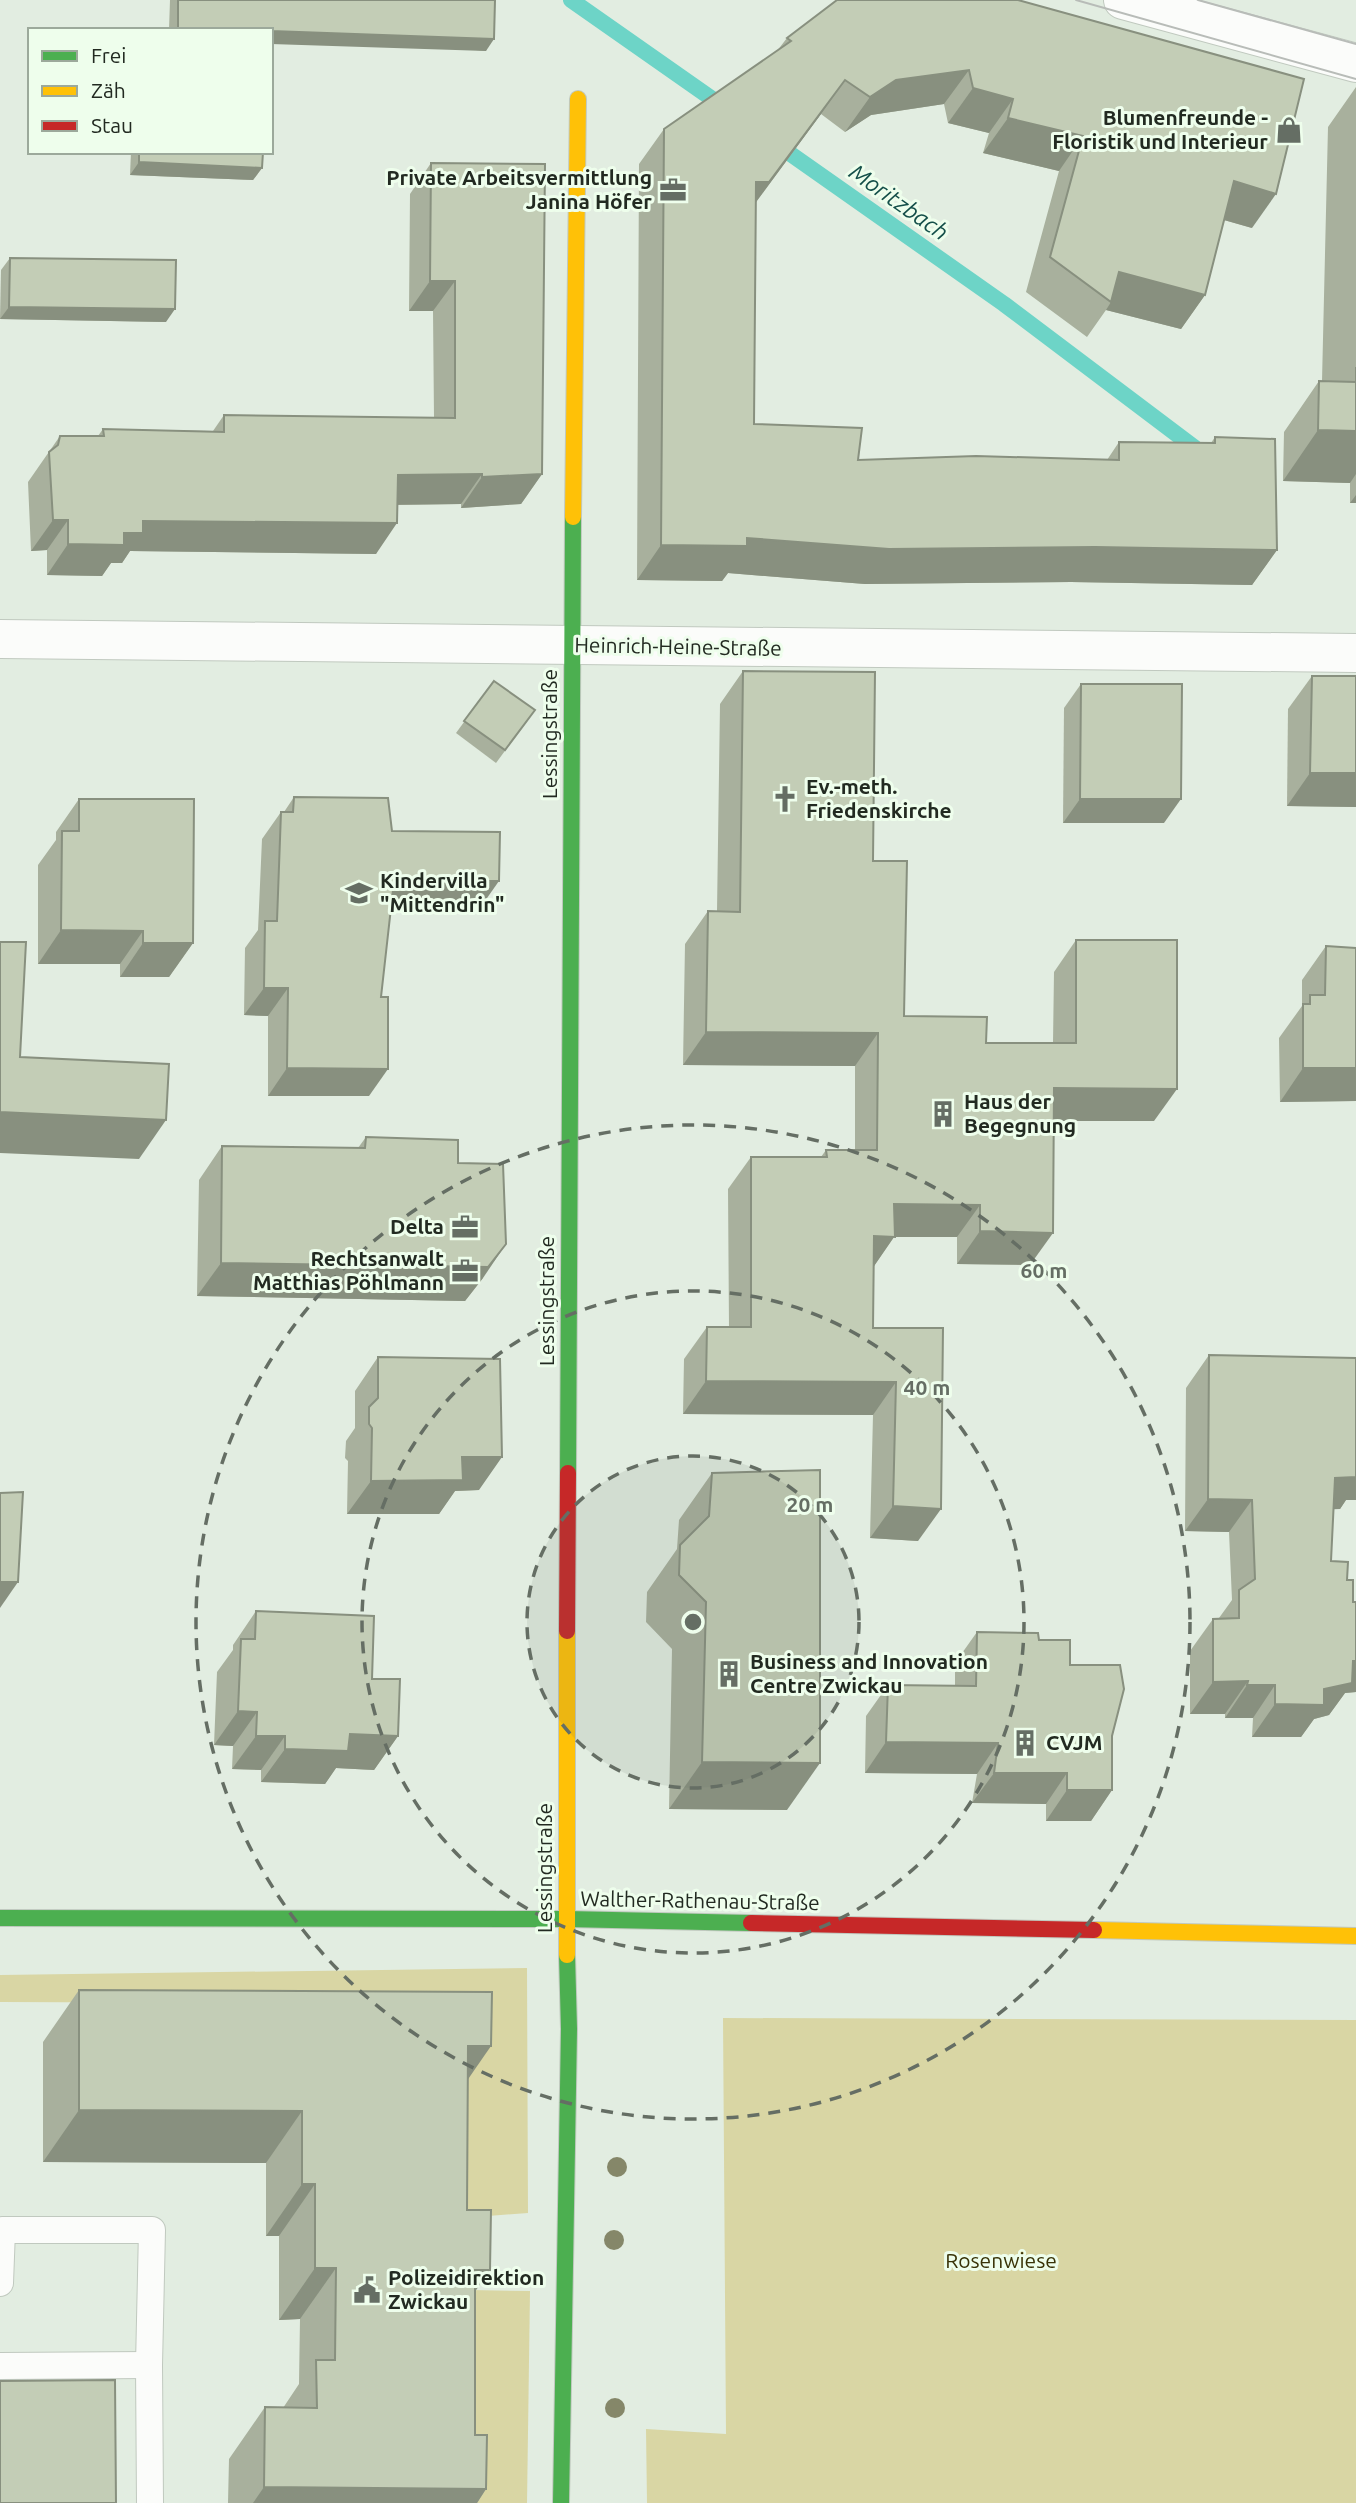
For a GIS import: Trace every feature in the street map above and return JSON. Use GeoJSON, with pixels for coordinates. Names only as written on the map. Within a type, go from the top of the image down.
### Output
{"type":"FeatureCollection","features":[{"type":"Feature","properties":{"kind":"street"},"geometry":{"type":"LineString","coordinates":[[1123,0],[1356,63]]}},
{"type":"Feature","properties":{"kind":"street","name":"Lessingstraße"},"geometry":{"type":"LineString","coordinates":[[561,2503],[569,2043],[566,1919],[571,646],[578,99]]}},
{"type":"Feature","properties":{"kind":"street","name":"Heinrich-Heine-Straße"},"geometry":{"type":"LineString","coordinates":[[0,639],[1356,653]]}},
{"type":"Feature","properties":{"kind":"street","name":"Walther-Rathenau-Straße"},"geometry":{"type":"LineString","coordinates":[[0,1918],[566,1919],[1356,1936]]}},
{"type":"Feature","properties":{"kind":"lane"},"geometry":{"type":"LineString","coordinates":[[0,2283],[2,2230],[152,2230],[150,2503]]}},
{"type":"Feature","properties":{"kind":"lane"},"geometry":{"type":"LineString","coordinates":[[0,2365],[149,2365]]}},
{"type":"Feature","properties":{"kind":"green space"},"geometry":{"type":"Polygon","coordinates":[[[527,1968],[528,2213],[488,2216],[458,2216],[460,2004],[0,2002],[0,1975],[527,1968]]]}},
{"type":"Feature","properties":{"kind":"green space","name":"Rosenwiese"},"geometry":{"type":"Polygon","coordinates":[[[723,2018],[1356,2020],[1356,2503],[647,2503],[646,2429],[726,2434],[723,2018]]]}},
{"type":"Feature","properties":{"kind":"green space"},"geometry":{"type":"Polygon","coordinates":[[[470,2290],[530,2291],[527,2503],[466,2503],[470,2290]]]}},
{"type":"Feature","properties":{"kind":"building"},"geometry":{"type":"Polygon","coordinates":[[[178,0],[495,0],[494,39],[273,31],[273,28],[178,28],[178,0]]]}},
{"type":"Feature","properties":{"kind":"building"},"geometry":{"type":"Polygon","coordinates":[[[837,0],[1018,0],[1304,79],[1276,194],[1234,181],[1205,295],[1119,272],[1111,302],[1050,257],[1083,136],[1008,118],[1013,99],[973,88],[969,70],[896,80],[870,97],[845,80],[769,182],[756,182],[754,424],[862,428],[858,460],[976,456],[1119,460],[1119,442],[1215,443],[1215,437],[1275,439],[1277,550],[1095,547],[889,549],[747,538],[747,546],[661,545],[664,129],[791,41],[787,38],[837,0]]]}},
{"type":"Feature","properties":{"kind":"building"},"geometry":{"type":"Polygon","coordinates":[[[139,154],[263,154],[262,168],[139,162],[139,154]]]}},
{"type":"Feature","properties":{"kind":"building"},"geometry":{"type":"Polygon","coordinates":[[[431,163],[545,164],[542,474],[482,477],[482,474],[398,475],[397,523],[143,521],[143,533],[124,533],[124,545],[68,544],[68,520],[53,520],[49,452],[58,445],[60,436],[104,436],[103,429],[224,432],[224,415],[455,418],[455,281],[430,281],[431,163]]]}},
{"type":"Feature","properties":{"kind":"building"},"geometry":{"type":"Polygon","coordinates":[[[10,258],[176,260],[175,309],[9,307],[10,258]]]}},
{"type":"Feature","properties":{"kind":"building"},"geometry":{"type":"Polygon","coordinates":[[[1319,381],[1356,382],[1356,431],[1318,430],[1319,381]]]}},
{"type":"Feature","properties":{"kind":"building"},"geometry":{"type":"Polygon","coordinates":[[[743,671],[875,672],[873,861],[907,861],[904,1016],[987,1017],[986,1043],[1076,1043],[1076,940],[1177,940],[1177,1089],[1054,1088],[1053,1233],[980,1231],[980,1205],[894,1204],[895,1237],[874,1236],[873,1328],[943,1328],[941,1509],[893,1506],[896,1382],[706,1381],[707,1327],[751,1327],[751,1157],[827,1157],[826,1150],[877,1150],[878,1033],[706,1032],[708,911],[740,912],[743,671]]]}},
{"type":"Feature","properties":{"kind":"building"},"geometry":{"type":"Polygon","coordinates":[[[1312,676],[1356,676],[1356,773],[1310,773],[1312,676]]]}},
{"type":"Feature","properties":{"kind":"building"},"geometry":{"type":"Polygon","coordinates":[[[494,681],[535,710],[505,750],[464,721],[494,681]]]}},
{"type":"Feature","properties":{"kind":"building"},"geometry":{"type":"Polygon","coordinates":[[[1081,684],[1182,684],[1181,799],[1080,799],[1081,684]]]}},
{"type":"Feature","properties":{"kind":"building"},"geometry":{"type":"Polygon","coordinates":[[[294,797],[388,798],[392,831],[500,832],[499,881],[394,881],[381,997],[388,997],[388,1069],[287,1068],[288,988],[264,988],[265,921],[277,921],[281,812],[293,812],[294,797]]]}},
{"type":"Feature","properties":{"kind":"building"},"geometry":{"type":"Polygon","coordinates":[[[79,799],[194,799],[193,943],[143,943],[143,931],[61,930],[62,831],[79,831],[79,799]]]}},
{"type":"Feature","properties":{"kind":"building"},"geometry":{"type":"Polygon","coordinates":[[[0,942],[26,942],[20,1057],[169,1064],[166,1120],[0,1112],[0,942]]]}},
{"type":"Feature","properties":{"kind":"building"},"geometry":{"type":"Polygon","coordinates":[[[1326,946],[1356,948],[1356,1068],[1303,1068],[1303,1004],[1310,1004],[1310,995],[1325,995],[1326,946]]]}},
{"type":"Feature","properties":{"kind":"building"},"geometry":{"type":"Polygon","coordinates":[[[366,1137],[458,1140],[458,1163],[503,1164],[506,1244],[488,1267],[221,1263],[222,1146],[365,1148],[366,1137]]]}},
{"type":"Feature","properties":{"kind":"building"},"geometry":{"type":"Polygon","coordinates":[[[1209,1355],[1356,1358],[1356,1477],[1335,1478],[1331,1561],[1348,1562],[1347,1580],[1353,1580],[1353,1602],[1356,1602],[1356,1661],[1353,1661],[1352,1683],[1324,1689],[1324,1705],[1275,1704],[1275,1685],[1247,1685],[1248,1681],[1213,1682],[1213,1619],[1239,1618],[1239,1590],[1255,1579],[1252,1500],[1208,1499],[1209,1355]]]}},
{"type":"Feature","properties":{"kind":"building"},"geometry":{"type":"Polygon","coordinates":[[[378,1357],[500,1359],[502,1457],[462,1457],[463,1480],[371,1481],[372,1428],[369,1424],[369,1407],[378,1398],[378,1357]]]}},
{"type":"Feature","properties":{"kind":"building","name":"Business and Innovation Centre Zwickau"},"geometry":{"type":"Polygon","coordinates":[[[820,1470],[820,1763],[702,1762],[706,1602],[679,1575],[680,1545],[709,1516],[712,1473],[820,1470]]]}},
{"type":"Feature","properties":{"kind":"building"},"geometry":{"type":"Polygon","coordinates":[[[23,1492],[18,1582],[0,1582],[0,1493],[23,1492]]]}},
{"type":"Feature","properties":{"kind":"building"},"geometry":{"type":"Polygon","coordinates":[[[256,1611],[374,1616],[372,1679],[400,1679],[398,1736],[350,1734],[348,1751],[285,1749],[285,1736],[256,1736],[257,1712],[238,1711],[241,1639],[255,1639],[256,1611]]]}},
{"type":"Feature","properties":{"kind":"building"},"geometry":{"type":"Polygon","coordinates":[[[977,1632],[1038,1633],[1039,1640],[1070,1640],[1070,1665],[1120,1665],[1124,1689],[1112,1736],[1112,1790],[1067,1790],[1067,1773],[994,1773],[998,1743],[886,1742],[888,1685],[976,1686],[977,1632]]]}},
{"type":"Feature","properties":{"kind":"building","name":"Polizeidirektion Zwickau"},"geometry":{"type":"Polygon","coordinates":[[[79,1990],[492,1992],[491,2046],[468,2046],[467,2210],[491,2210],[490,2270],[475,2270],[475,2435],[487,2435],[486,2489],[264,2487],[265,2407],[317,2408],[316,2360],[335,2360],[336,2268],[315,2268],[315,2184],[302,2184],[302,2111],[79,2110],[79,1990]]]}},
{"type":"Feature","properties":{"kind":"building"},"geometry":{"type":"Polygon","coordinates":[[[115,2380],[116,2503],[0,2503],[0,2381],[115,2380]]]}},
{"type":"Feature","properties":{"kind":"waterway","name":"Moritzbach"},"geometry":{"type":"LineString","coordinates":[[571,0],[728,110]]}},
{"type":"Feature","properties":{"kind":"waterway","name":"Moritzbach"},"geometry":{"type":"LineString","coordinates":[[775,143],[1004,304],[1195,448]]}},
{"type":"Feature","properties":{"kind":"tram line"},"geometry":{"type":"LineString","coordinates":[[1076,0],[1356,79]]}},
{"type":"Feature","properties":{"kind":"tram line"},"geometry":{"type":"LineString","coordinates":[[1198,0],[1356,44]]}},
{"type":"Feature","properties":{"kind":"traffic: fast"},"geometry":{"type":"LineString","coordinates":[[568,1473],[573,517]]}},
{"type":"Feature","properties":{"kind":"traffic: fast"},"geometry":{"type":"LineString","coordinates":[[0,1918],[566,1919],[751,1923]]}},
{"type":"Feature","properties":{"kind":"traffic: fast"},"geometry":{"type":"LineString","coordinates":[[561,2503],[569,2029],[567,1955]]}},
{"type":"Feature","properties":{"kind":"traffic: slow"},"geometry":{"type":"LineString","coordinates":[[573,517],[578,99]]}},
{"type":"Feature","properties":{"kind":"traffic: slow"},"geometry":{"type":"LineString","coordinates":[[567,1631],[567,1955]]}},
{"type":"Feature","properties":{"kind":"traffic: slow"},"geometry":{"type":"LineString","coordinates":[[1094,1930],[1356,1936]]}},
{"type":"Feature","properties":{"kind":"traffic: jam"},"geometry":{"type":"LineString","coordinates":[[567,1631],[568,1473]]}},
{"type":"Feature","properties":{"kind":"traffic: jam"},"geometry":{"type":"LineString","coordinates":[[751,1923],[1094,1930]]}},
{"type":"Feature","properties":{"kind":"place","name":"Blumenfreunde - Floristik und Interieur"},"geometry":{"type":"Point","coordinates":[1289,130]}},
{"type":"Feature","properties":{"kind":"place","name":"Private Arbeitsvermittlung Janina Höfer"},"geometry":{"type":"Point","coordinates":[673,190]}},
{"type":"Feature","properties":{"kind":"place","name":"Ev.-meth. Friedenskirche"},"geometry":{"type":"Point","coordinates":[785,799]}},
{"type":"Feature","properties":{"kind":"place","name":"Kindervilla \"Mittendrin\""},"geometry":{"type":"Point","coordinates":[359,893]}},
{"type":"Feature","properties":{"kind":"place","name":"Haus der Begegnung"},"geometry":{"type":"Point","coordinates":[943,1114]}},
{"type":"Feature","properties":{"kind":"place","name":"Delta"},"geometry":{"type":"Point","coordinates":[465,1227]}},
{"type":"Feature","properties":{"kind":"place","name":"Rechtsanwalt Matthias Pöhlmann"},"geometry":{"type":"Point","coordinates":[465,1271]}},
{"type":"Feature","properties":{"kind":"place","name":"Business and Innovation Centre Zwickau"},"geometry":{"type":"Point","coordinates":[729,1674]}},
{"type":"Feature","properties":{"kind":"place","name":"CVJM"},"geometry":{"type":"Point","coordinates":[1025,1743]}},
{"type":"Feature","properties":{"kind":"place","name":"Polizeidirektion Zwickau"},"geometry":{"type":"Point","coordinates":[367,2290]}}]}
